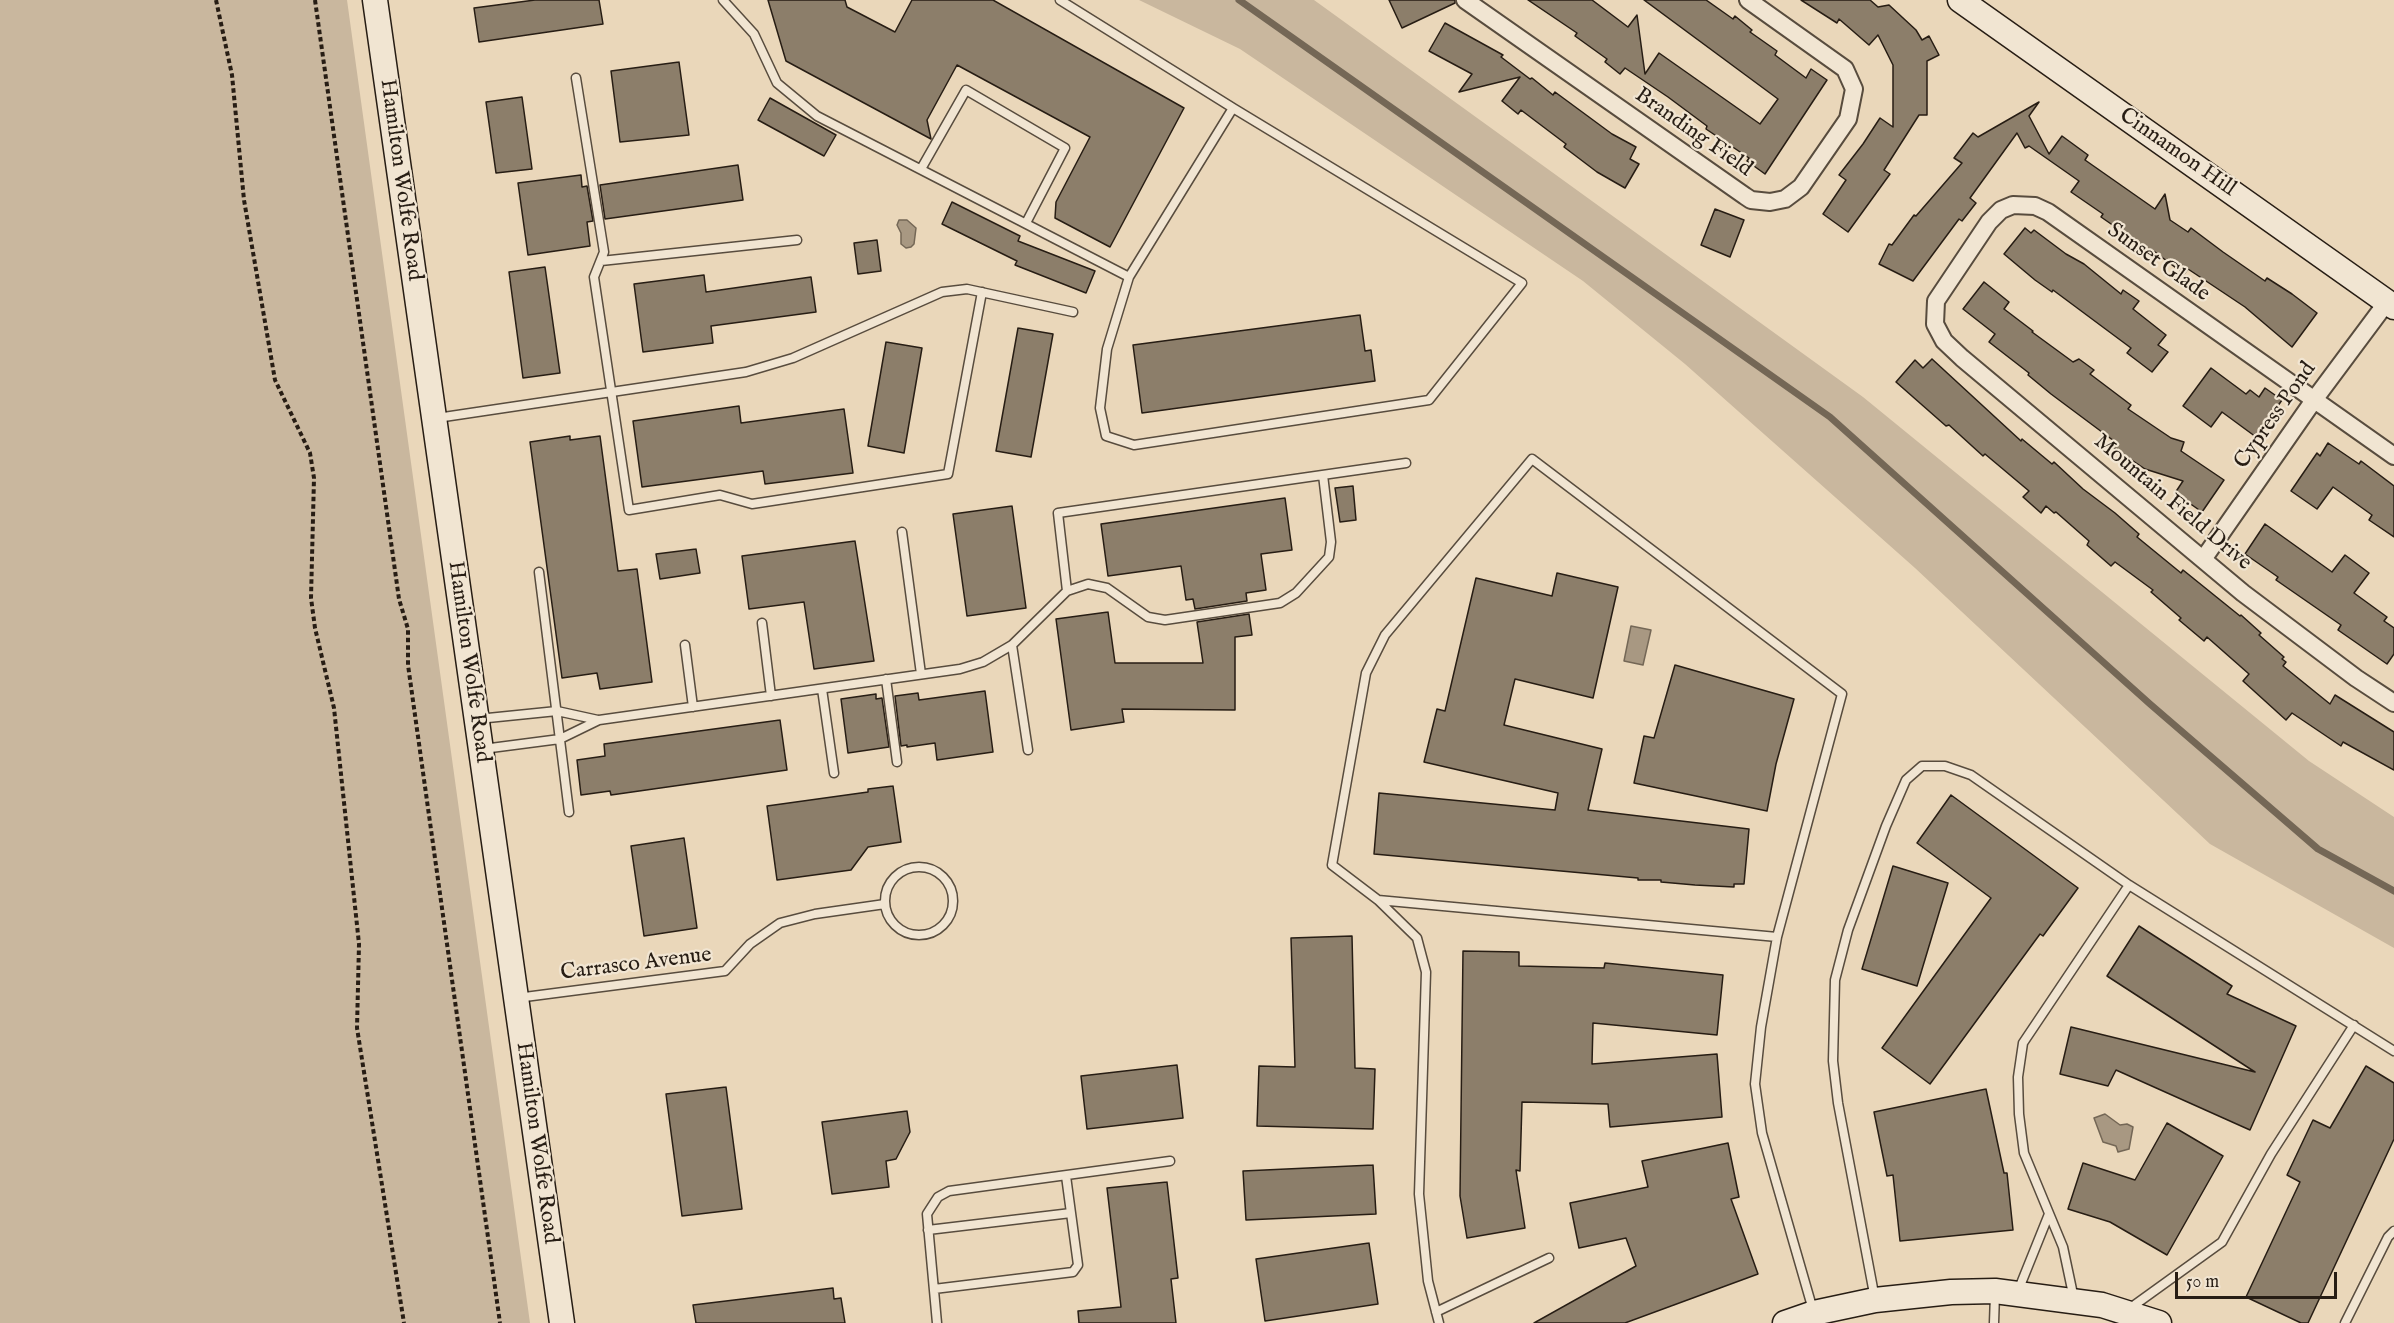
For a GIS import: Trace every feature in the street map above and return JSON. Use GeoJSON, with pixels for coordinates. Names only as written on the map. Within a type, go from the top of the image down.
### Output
{"type":"FeatureCollection","features":[{"type":"Feature","properties":{"kind":"street","name":"Hamilton Wolfe Road"},"geometry":{"type":"LineString","coordinates":[[375,0],[562,1323]]}},
{"type":"Feature","properties":{"kind":"street","name":"Branding Field"},"geometry":{"type":"LineString","coordinates":[[1465,0],[1752,200],[1770,202],[1785,199],[1801,187],[1848,119],[1854,89],[1845,69],[1748,0]]}},
{"type":"Feature","properties":{"kind":"street","name":"Cinnamon Hill"},"geometry":{"type":"LineString","coordinates":[[1960,0],[2390,304]]}},
{"type":"Feature","properties":{"kind":"street","name":"Sunset Glade"},"geometry":{"type":"LineString","coordinates":[[1935,324],[1936,300],[1989,222],[2001,210],[2013,205],[2036,206],[2067,225],[2394,456]]}},
{"type":"Feature","properties":{"kind":"street","name":"Cypress Pond"},"geometry":{"type":"LineString","coordinates":[[2204,558],[2314,400],[2390,304]]}},
{"type":"Feature","properties":{"kind":"street","name":"Mountain Field Drive"},"geometry":{"type":"LineString","coordinates":[[1935,324],[1944,342],[1962,358],[2204,558],[2243,593],[2356,678],[2394,703]]}},
{"type":"Feature","properties":{"kind":"street"},"geometry":{"type":"LineString","coordinates":[[1785,1323],[1814,1313],[1875,1299],[1951,1292],[2006,1292],[2075,1301],[2125,1312],[2159,1323]]}},
{"type":"Feature","properties":{"kind":"lane"},"geometry":{"type":"LineString","coordinates":[[723,0],[754,34],[777,82],[817,116],[1129,277]]}},
{"type":"Feature","properties":{"kind":"lane"},"geometry":{"type":"LineString","coordinates":[[1060,0],[1522,283],[1429,400],[1134,445],[1106,436],[1100,408],[1107,349],[1129,277],[1233,108]]}},
{"type":"Feature","properties":{"kind":"lane"},"geometry":{"type":"LineString","coordinates":[[576,78],[604,252],[594,277],[629,510],[720,495],[752,504],[948,474],[982,292]]}},
{"type":"Feature","properties":{"kind":"lane"},"geometry":{"type":"LineString","coordinates":[[921,169],[966,90],[1065,148],[1026,223]]}},
{"type":"Feature","properties":{"kind":"lane"},"geometry":{"type":"LineString","coordinates":[[601,261],[797,240]]}},
{"type":"Feature","properties":{"kind":"lane"},"geometry":{"type":"LineString","coordinates":[[434,419],[746,372],[793,358],[942,292],[967,289],[1073,312]]}},
{"type":"Feature","properties":{"kind":"lane"},"geometry":{"type":"LineString","coordinates":[[1439,1323],[1428,1281],[1419,1194],[1426,972],[1417,938],[1378,900],[1332,865],[1366,673],[1386,635],[1532,459],[1842,694],[1777,937],[1761,1027],[1755,1084],[1762,1133],[1814,1313]]}},
{"type":"Feature","properties":{"kind":"lane"},"geometry":{"type":"LineString","coordinates":[[1067,591],[1058,513],[1406,463]]}},
{"type":"Feature","properties":{"kind":"lane"},"geometry":{"type":"LineString","coordinates":[[480,749],[560,739],[599,720],[960,669],[983,662],[1012,645],[1067,591],[1088,584],[1107,588],[1148,618],[1165,620],[1280,603],[1296,593],[1329,557],[1331,542],[1323,475]]}},
{"type":"Feature","properties":{"kind":"lane"},"geometry":{"type":"LineString","coordinates":[[902,532],[921,674]]}},
{"type":"Feature","properties":{"kind":"lane"},"geometry":{"type":"LineString","coordinates":[[539,572],[569,812]]}},
{"type":"Feature","properties":{"kind":"lane"},"geometry":{"type":"LineString","coordinates":[[762,623],[771,696]]}},
{"type":"Feature","properties":{"kind":"lane"},"geometry":{"type":"LineString","coordinates":[[685,645],[693,707]]}},
{"type":"Feature","properties":{"kind":"lane"},"geometry":{"type":"LineString","coordinates":[[1012,645],[1028,750]]}},
{"type":"Feature","properties":{"kind":"lane"},"geometry":{"type":"LineString","coordinates":[[886,679],[897,762]]}},
{"type":"Feature","properties":{"kind":"lane"},"geometry":{"type":"LineString","coordinates":[[822,689],[834,773]]}},
{"type":"Feature","properties":{"kind":"lane"},"geometry":{"type":"LineString","coordinates":[[476,719],[557,711],[599,720]]}},
{"type":"Feature","properties":{"kind":"lane"},"geometry":{"type":"LineString","coordinates":[[1875,1299],[1838,1103],[1833,1061],[1835,980],[1848,930],[1886,826],[1906,780],[1922,766],[1945,766],[1971,775],[2129,885],[2394,1051]]}},
{"type":"Feature","properties":{"kind":"lane"},"geometry":{"type":"LineString","coordinates":[[914,867],[926,867],[937,872],[946,880],[953,902],[944,924],[923,935],[902,930],[888,915],[885,904],[886,891],[892,880],[902,871],[914,867]]}},
{"type":"Feature","properties":{"kind":"lane"},"geometry":{"type":"LineString","coordinates":[[2075,1301],[2063,1247],[2024,1152],[2019,1114],[2018,1077],[2023,1043],[2129,885]]}},
{"type":"Feature","properties":{"kind":"lane"},"geometry":{"type":"LineString","coordinates":[[1378,900],[1777,937]]}},
{"type":"Feature","properties":{"kind":"lane","name":"Carrasco Avenue"},"geometry":{"type":"LineString","coordinates":[[516,999],[725,971],[750,944],[780,923],[815,914],[885,904]]}},
{"type":"Feature","properties":{"kind":"lane"},"geometry":{"type":"LineString","coordinates":[[2125,1312],[2222,1242],[2271,1154],[2354,1025]]}},
{"type":"Feature","properties":{"kind":"lane"},"geometry":{"type":"LineString","coordinates":[[937,1323],[927,1214],[933,1203],[949,1191],[1170,1161]]}},
{"type":"Feature","properties":{"kind":"lane"},"geometry":{"type":"LineString","coordinates":[[934,1290],[1073,1272],[1078,1265],[1066,1176]]}},
{"type":"Feature","properties":{"kind":"lane"},"geometry":{"type":"LineString","coordinates":[[928,1230],[1071,1213]]}},
{"type":"Feature","properties":{"kind":"lane"},"geometry":{"type":"LineString","coordinates":[[1994,1323],[2006,1292],[2049,1214]]}},
{"type":"Feature","properties":{"kind":"lane"},"geometry":{"type":"LineString","coordinates":[[2345,1323],[2388,1237],[2394,1232]]}},
{"type":"Feature","properties":{"kind":"lane"},"geometry":{"type":"LineString","coordinates":[[1437,1312],[1548,1258]]}},
{"type":"Feature","properties":{"kind":"path"},"geometry":{"type":"LineString","coordinates":[[216,0],[232,75],[244,200],[274,380],[310,453],[314,478],[311,597],[315,628],[334,708],[359,944],[357,1028],[404,1323]]}},
{"type":"Feature","properties":{"kind":"path"},"geometry":{"type":"LineString","coordinates":[[315,0],[399,599],[408,629],[410,676],[500,1323]]}},
{"type":"Feature","properties":{"kind":"shaded area"},"geometry":{"type":"Polygon","coordinates":[[[0,0],[347,0],[530,1323],[0,1323],[0,0]]]}},
{"type":"Feature","properties":{"kind":"shaded area"},"geometry":{"type":"Polygon","coordinates":[[[1139,0],[1314,0],[1863,397],[2309,761],[2394,817],[2394,948],[2210,844],[1915,568],[1685,364],[1583,281],[1240,49],[1139,0]]]}},
{"type":"Feature","properties":{"kind":"shaded area"},"geometry":{"type":"Polygon","coordinates":[[[899,220],[907,220],[916,228],[914,244],[911,247],[906,248],[901,244],[901,233],[897,225],[899,220]]]}},
{"type":"Feature","properties":{"kind":"shaded area"},"geometry":{"type":"Polygon","coordinates":[[[1631,626],[1651,630],[1643,665],[1624,661],[1631,626]]]}},
{"type":"Feature","properties":{"kind":"shaded area"},"geometry":{"type":"Polygon","coordinates":[[[2105,1114],[2120,1125],[2127,1124],[2133,1127],[2129,1149],[2118,1152],[2116,1146],[2103,1142],[2094,1118],[2105,1114]]]}},
{"type":"Feature","properties":{"kind":"building"},"geometry":{"type":"Polygon","coordinates":[[[535,0],[599,0],[603,24],[479,42],[474,8],[535,0]]]}},
{"type":"Feature","properties":{"kind":"building"},"geometry":{"type":"Polygon","coordinates":[[[768,0],[845,0],[847,7],[895,32],[912,0],[993,0],[1184,108],[1110,247],[1055,218],[1056,202],[1090,137],[957,65],[927,120],[931,139],[786,61],[768,0]]]}},
{"type":"Feature","properties":{"kind":"building"},"geometry":{"type":"Polygon","coordinates":[[[1389,0],[1455,0],[1455,3],[1402,28],[1389,0]]]}},
{"type":"Feature","properties":{"kind":"building"},"geometry":{"type":"Polygon","coordinates":[[[1528,0],[1592,0],[1628,27],[1637,15],[1645,74],[1659,53],[1760,124],[1778,99],[1644,0],[1706,0],[1733,19],[1735,16],[1752,30],[1750,32],[1777,51],[1775,55],[1806,78],[1811,69],[1827,80],[1765,174],[1747,161],[1749,158],[1706,129],[1707,126],[1668,97],[1625,68],[1620,74],[1605,62],[1607,59],[1575,36],[1577,33],[1528,0]]]}},
{"type":"Feature","properties":{"kind":"building"},"geometry":{"type":"Polygon","coordinates":[[[1801,0],[1870,0],[1878,7],[1889,5],[1916,30],[1922,40],[1929,36],[1939,55],[1927,61],[1927,115],[1919,115],[1884,170],[1890,174],[1848,232],[1823,214],[1846,180],[1839,175],[1880,118],[1893,127],[1893,65],[1878,35],[1869,45],[1839,19],[1837,23],[1801,0]]]}},
{"type":"Feature","properties":{"kind":"building"},"geometry":{"type":"Polygon","coordinates":[[[1445,23],[1503,55],[1501,57],[1553,95],[1555,92],[1612,134],[1636,147],[1630,159],[1639,164],[1625,188],[1597,172],[1564,147],[1566,144],[1521,110],[1518,114],[1502,101],[1520,77],[1459,92],[1472,74],[1429,51],[1445,23]]]}},
{"type":"Feature","properties":{"kind":"building"},"geometry":{"type":"Polygon","coordinates":[[[679,62],[689,135],[620,142],[611,71],[679,62]]]}},
{"type":"Feature","properties":{"kind":"building"},"geometry":{"type":"Polygon","coordinates":[[[522,97],[532,169],[496,173],[486,102],[522,97]]]}},
{"type":"Feature","properties":{"kind":"building"},"geometry":{"type":"Polygon","coordinates":[[[770,98],[836,135],[824,156],[758,120],[770,98]]]}},
{"type":"Feature","properties":{"kind":"building"},"geometry":{"type":"Polygon","coordinates":[[[2039,102],[2029,116],[2049,154],[2062,136],[2088,155],[2085,160],[2155,209],[2165,194],[2170,220],[2188,232],[2191,228],[2265,281],[2267,278],[2317,313],[2292,347],[2245,307],[2188,269],[2184,274],[2151,249],[2150,251],[2101,217],[2103,214],[2071,192],[2079,181],[2029,146],[2025,148],[2017,133],[1970,198],[1976,203],[1962,221],[1959,219],[1913,281],[1879,264],[1889,244],[1892,245],[1914,215],[1916,216],[1962,163],[1954,158],[1973,133],[1978,137],[2039,102]]]}},
{"type":"Feature","properties":{"kind":"building"},"geometry":{"type":"Polygon","coordinates":[[[738,165],[743,200],[605,219],[600,185],[738,165]]]}},
{"type":"Feature","properties":{"kind":"building"},"geometry":{"type":"Polygon","coordinates":[[[581,175],[582,187],[587,186],[593,221],[587,222],[590,246],[528,255],[518,183],[581,175]]]}},
{"type":"Feature","properties":{"kind":"building"},"geometry":{"type":"Polygon","coordinates":[[[952,202],[1020,236],[1018,241],[1095,271],[1086,293],[1015,265],[1017,261],[942,224],[952,202]]]}},
{"type":"Feature","properties":{"kind":"building"},"geometry":{"type":"Polygon","coordinates":[[[1715,209],[1744,220],[1730,257],[1701,245],[1715,209]]]}},
{"type":"Feature","properties":{"kind":"building"},"geometry":{"type":"Polygon","coordinates":[[[2025,228],[2031,233],[2034,230],[2066,254],[2084,264],[2121,294],[2123,290],[2139,301],[2133,309],[2166,335],[2158,345],[2168,352],[2152,372],[2127,353],[2131,348],[2053,290],[2052,292],[2035,280],[2004,254],[2025,228]]]}},
{"type":"Feature","properties":{"kind":"building"},"geometry":{"type":"Polygon","coordinates":[[[877,240],[881,271],[858,274],[854,243],[877,240]]]}},
{"type":"Feature","properties":{"kind":"building"},"geometry":{"type":"Polygon","coordinates":[[[545,267],[560,373],[523,378],[509,272],[545,267]]]}},
{"type":"Feature","properties":{"kind":"building"},"geometry":{"type":"Polygon","coordinates":[[[704,275],[706,292],[811,277],[816,312],[711,326],[713,343],[643,352],[634,284],[704,275]]]}},
{"type":"Feature","properties":{"kind":"building"},"geometry":{"type":"Polygon","coordinates":[[[1984,282],[2009,302],[2004,309],[2073,362],[2079,359],[2094,370],[2090,374],[2131,405],[2128,409],[2171,438],[2184,442],[2181,451],[2224,480],[2202,512],[2175,493],[2183,481],[2145,469],[2111,446],[2114,441],[2051,394],[2028,375],[2029,373],[1989,342],[1995,334],[1963,309],[1984,282]]]}},
{"type":"Feature","properties":{"kind":"building"},"geometry":{"type":"Polygon","coordinates":[[[1360,315],[1365,351],[1371,350],[1375,381],[1142,413],[1133,345],[1360,315]]]}},
{"type":"Feature","properties":{"kind":"building"},"geometry":{"type":"Polygon","coordinates":[[[1018,328],[1053,334],[1031,457],[996,451],[1018,328]]]}},
{"type":"Feature","properties":{"kind":"building"},"geometry":{"type":"Polygon","coordinates":[[[886,342],[922,348],[904,453],[868,446],[886,342]]]}},
{"type":"Feature","properties":{"kind":"building"},"geometry":{"type":"Polygon","coordinates":[[[1932,359],[2021,441],[2022,439],[2052,464],[2054,462],[2083,489],[2139,534],[2137,537],[2181,573],[2183,570],[2241,615],[2284,657],[2282,659],[2286,662],[2283,666],[2330,704],[2335,695],[2394,732],[2394,770],[2343,742],[2341,746],[2292,713],[2286,720],[2243,681],[2249,674],[2207,637],[2204,641],[2179,620],[2181,618],[2151,592],[2153,590],[2115,562],[2111,566],[2087,545],[2089,541],[2056,512],[2054,513],[2046,506],[2041,513],[2023,497],[2029,491],[1985,454],[1983,456],[1949,425],[1946,426],[1896,382],[1915,360],[1923,368],[1932,359]]]}},
{"type":"Feature","properties":{"kind":"building"},"geometry":{"type":"Polygon","coordinates":[[[2211,368],[2246,394],[2250,390],[2259,397],[2265,388],[2282,400],[2256,437],[2222,412],[2211,427],[2183,406],[2211,368]]]}},
{"type":"Feature","properties":{"kind":"building"},"geometry":{"type":"Polygon","coordinates":[[[739,406],[741,423],[844,409],[853,473],[765,484],[763,471],[642,487],[633,421],[739,406]]]}},
{"type":"Feature","properties":{"kind":"building"},"geometry":{"type":"Polygon","coordinates":[[[570,436],[570,440],[600,436],[618,571],[637,569],[652,682],[600,689],[597,673],[562,678],[530,442],[570,436]]]}},
{"type":"Feature","properties":{"kind":"building"},"geometry":{"type":"Polygon","coordinates":[[[2328,443],[2359,464],[2361,461],[2394,486],[2394,537],[2369,520],[2372,515],[2333,487],[2317,509],[2291,491],[2317,453],[2320,456],[2328,443]]]}},
{"type":"Feature","properties":{"kind":"building"},"geometry":{"type":"Polygon","coordinates":[[[1353,486],[1356,520],[1340,522],[1335,488],[1353,486]]]}},
{"type":"Feature","properties":{"kind":"building"},"geometry":{"type":"Polygon","coordinates":[[[1285,498],[1292,550],[1261,554],[1266,590],[1246,593],[1247,601],[1195,609],[1193,599],[1186,600],[1181,566],[1108,576],[1101,524],[1285,498]]]}},
{"type":"Feature","properties":{"kind":"building"},"geometry":{"type":"Polygon","coordinates":[[[1012,506],[1026,608],[967,616],[953,514],[1012,506]]]}},
{"type":"Feature","properties":{"kind":"building"},"geometry":{"type":"Polygon","coordinates":[[[2265,524],[2332,572],[2345,555],[2369,573],[2354,593],[2387,617],[2384,621],[2394,628],[2394,654],[2387,664],[2338,630],[2341,625],[2276,580],[2278,577],[2245,554],[2265,524]]]}},
{"type":"Feature","properties":{"kind":"building"},"geometry":{"type":"Polygon","coordinates":[[[855,541],[874,661],[814,669],[804,602],[749,609],[742,556],[855,541]]]}},
{"type":"Feature","properties":{"kind":"building"},"geometry":{"type":"Polygon","coordinates":[[[696,549],[700,573],[660,579],[656,554],[696,549]]]}},
{"type":"Feature","properties":{"kind":"building"},"geometry":{"type":"Polygon","coordinates":[[[1557,573],[1618,587],[1593,698],[1515,679],[1504,725],[1602,749],[1588,810],[1749,829],[1744,884],[1734,884],[1734,887],[1695,885],[1374,854],[1379,793],[1555,810],[1558,793],[1424,762],[1437,709],[1445,711],[1476,578],[1552,596],[1557,573]]]}},
{"type":"Feature","properties":{"kind":"building"},"geometry":{"type":"Polygon","coordinates":[[[1108,612],[1115,663],[1203,663],[1197,622],[1249,614],[1252,635],[1235,637],[1235,710],[1122,709],[1124,722],[1071,730],[1056,619],[1108,612]]]}},
{"type":"Feature","properties":{"kind":"building"},"geometry":{"type":"Polygon","coordinates":[[[1675,665],[1794,699],[1776,764],[1767,811],[1634,783],[1644,736],[1654,738],[1675,665]]]}},
{"type":"Feature","properties":{"kind":"building"},"geometry":{"type":"Polygon","coordinates":[[[985,691],[993,752],[937,760],[935,743],[901,746],[895,696],[918,693],[919,700],[985,691]]]}},
{"type":"Feature","properties":{"kind":"building"},"geometry":{"type":"Polygon","coordinates":[[[876,694],[876,699],[882,698],[889,747],[848,753],[841,699],[876,694]]]}},
{"type":"Feature","properties":{"kind":"building"},"geometry":{"type":"Polygon","coordinates":[[[780,720],[787,770],[611,795],[610,791],[581,795],[577,760],[605,756],[604,744],[780,720]]]}},
{"type":"Feature","properties":{"kind":"building"},"geometry":{"type":"Polygon","coordinates":[[[893,786],[901,842],[868,847],[851,870],[777,880],[767,806],[868,792],[868,789],[893,786]]]}},
{"type":"Feature","properties":{"kind":"building"},"geometry":{"type":"Polygon","coordinates":[[[1951,795],[2078,888],[2043,936],[2040,934],[1930,1084],[1882,1048],[1991,898],[1917,843],[1951,795]]]}},
{"type":"Feature","properties":{"kind":"building"},"geometry":{"type":"Polygon","coordinates":[[[684,838],[697,928],[644,936],[631,846],[684,838]]]}},
{"type":"Feature","properties":{"kind":"building"},"geometry":{"type":"Polygon","coordinates":[[[1893,866],[1948,883],[1917,986],[1862,969],[1893,866]]]}},
{"type":"Feature","properties":{"kind":"building"},"geometry":{"type":"Polygon","coordinates":[[[2139,926],[2232,986],[2227,994],[2296,1026],[2250,1130],[2116,1070],[2108,1086],[2060,1074],[2071,1027],[2255,1072],[2107,976],[2139,926]]]}},
{"type":"Feature","properties":{"kind":"building"},"geometry":{"type":"Polygon","coordinates":[[[1352,936],[1355,1068],[1375,1069],[1373,1129],[1257,1126],[1259,1066],[1295,1067],[1291,938],[1352,936]]]}},
{"type":"Feature","properties":{"kind":"building"},"geometry":{"type":"Polygon","coordinates":[[[1463,951],[1519,952],[1519,966],[1604,968],[1605,963],[1723,975],[1717,1035],[1593,1023],[1592,1064],[1717,1054],[1722,1117],[1610,1127],[1608,1104],[1522,1102],[1520,1171],[1516,1170],[1525,1228],[1467,1238],[1460,1196],[1463,951]]]}},
{"type":"Feature","properties":{"kind":"building"},"geometry":{"type":"Polygon","coordinates":[[[1177,1065],[1183,1118],[1087,1129],[1081,1076],[1177,1065]]]}},
{"type":"Feature","properties":{"kind":"building"},"geometry":{"type":"Polygon","coordinates":[[[2366,1066],[2394,1083],[2394,1139],[2308,1323],[2301,1323],[2246,1297],[2300,1182],[2287,1175],[2313,1120],[2330,1128],[2366,1066]]]}},
{"type":"Feature","properties":{"kind":"building"},"geometry":{"type":"Polygon","coordinates":[[[726,1087],[742,1209],[682,1216],[666,1094],[726,1087]]]}},
{"type":"Feature","properties":{"kind":"building"},"geometry":{"type":"Polygon","coordinates":[[[1986,1089],[2004,1173],[2007,1173],[2013,1230],[1900,1241],[1893,1175],[1887,1176],[1874,1112],[1986,1089]]]}},
{"type":"Feature","properties":{"kind":"building"},"geometry":{"type":"Polygon","coordinates":[[[907,1111],[910,1132],[896,1159],[886,1161],[889,1187],[832,1194],[822,1122],[907,1111]]]}},
{"type":"Feature","properties":{"kind":"building"},"geometry":{"type":"Polygon","coordinates":[[[2167,1123],[2223,1156],[2167,1255],[2110,1222],[2068,1209],[2083,1163],[2135,1180],[2167,1123]]]}},
{"type":"Feature","properties":{"kind":"building"},"geometry":{"type":"Polygon","coordinates":[[[1728,1143],[1739,1197],[1731,1199],[1758,1274],[1625,1323],[1534,1323],[1636,1266],[1626,1238],[1579,1248],[1570,1203],[1648,1187],[1642,1161],[1728,1143]]]}},
{"type":"Feature","properties":{"kind":"building"},"geometry":{"type":"Polygon","coordinates":[[[1373,1165],[1376,1214],[1246,1220],[1243,1171],[1373,1165]]]}},
{"type":"Feature","properties":{"kind":"building"},"geometry":{"type":"Polygon","coordinates":[[[1167,1182],[1178,1278],[1171,1279],[1176,1323],[1079,1323],[1078,1311],[1121,1307],[1107,1188],[1167,1182]]]}},
{"type":"Feature","properties":{"kind":"building"},"geometry":{"type":"Polygon","coordinates":[[[1369,1243],[1378,1304],[1265,1321],[1256,1259],[1369,1243]]]}},
{"type":"Feature","properties":{"kind":"building"},"geometry":{"type":"Polygon","coordinates":[[[833,1288],[834,1299],[841,1298],[845,1323],[696,1323],[693,1305],[833,1288]]]}},
{"type":"Feature","properties":{"kind":"waterway"},"geometry":{"type":"LineString","coordinates":[[1239,0],[1830,417],[2150,704],[2318,849],[2394,891]]}}]}
